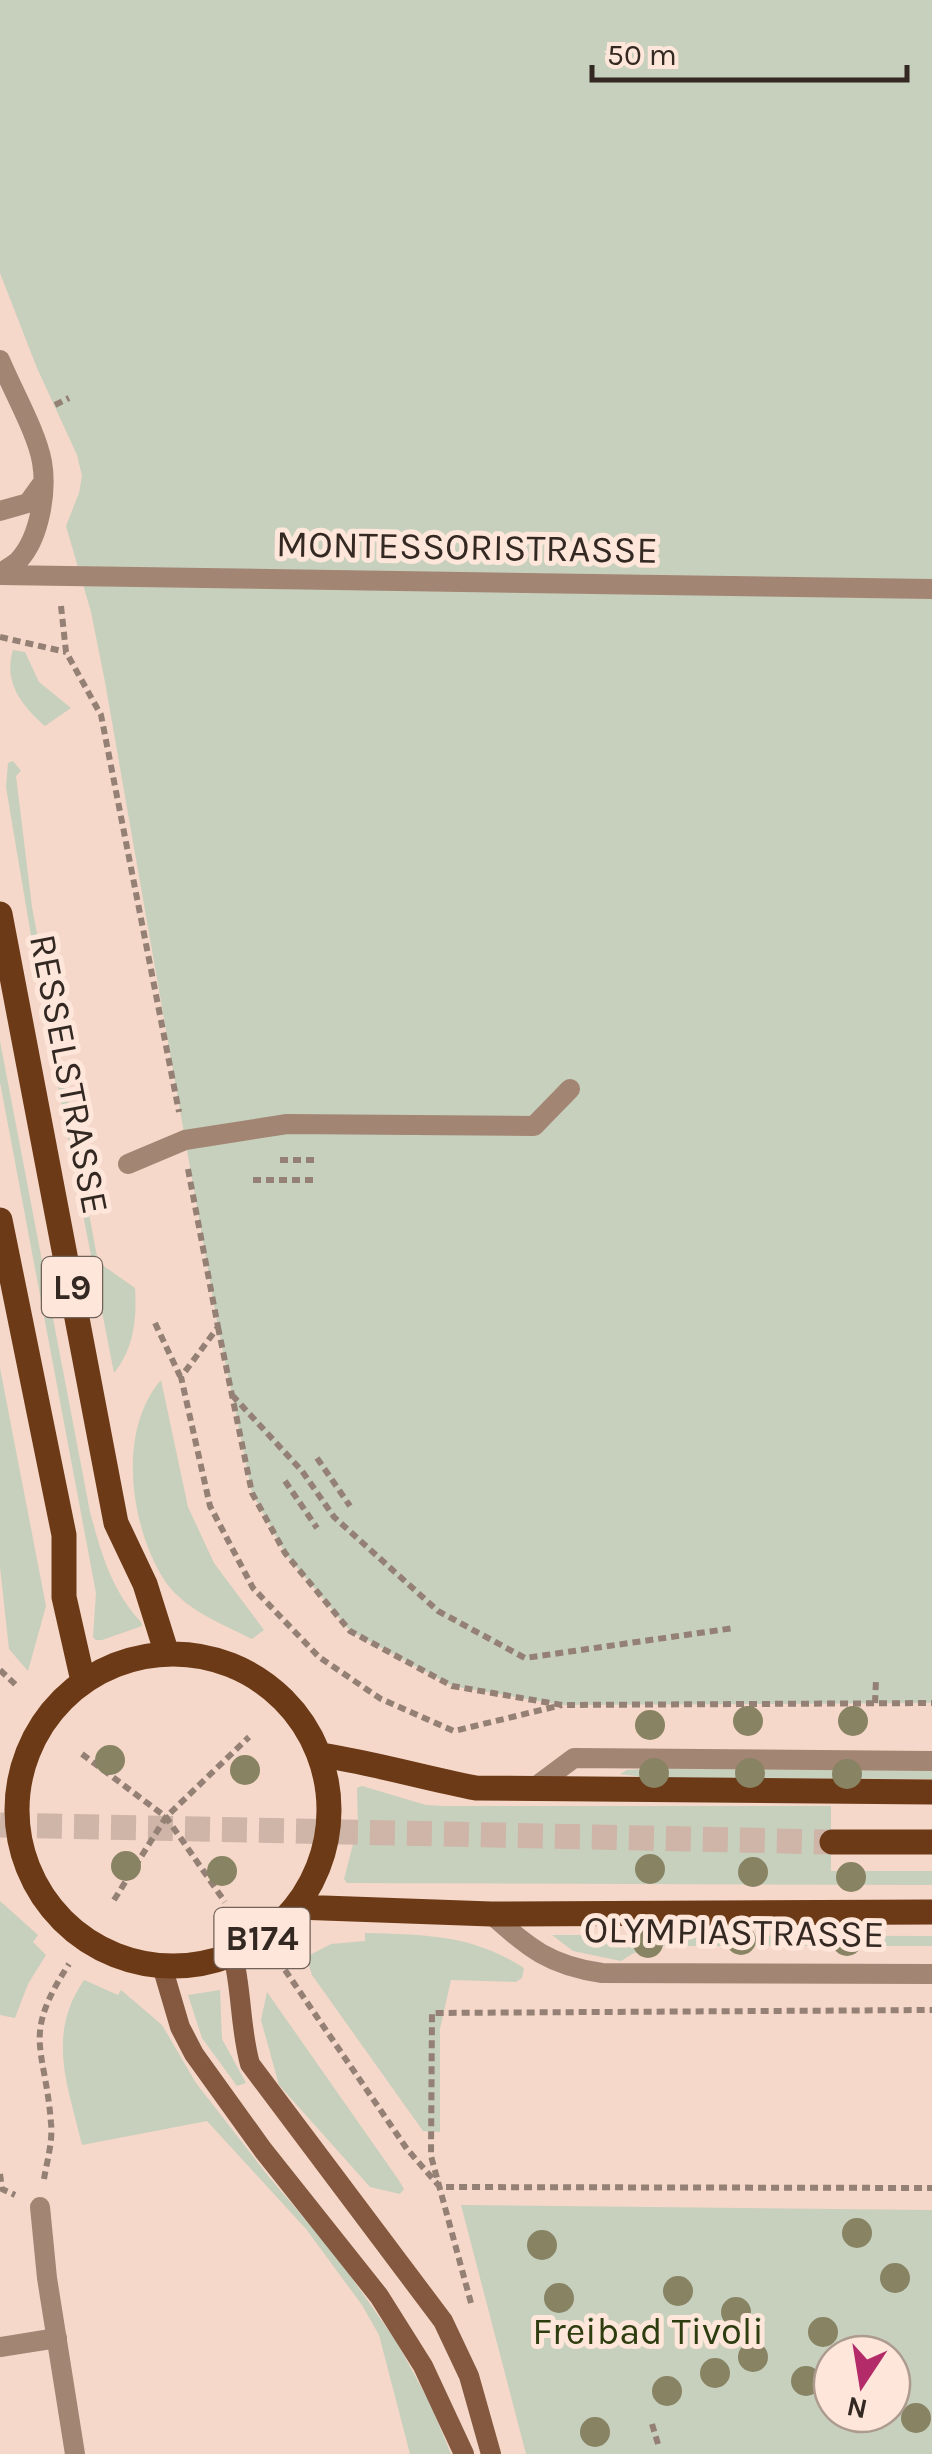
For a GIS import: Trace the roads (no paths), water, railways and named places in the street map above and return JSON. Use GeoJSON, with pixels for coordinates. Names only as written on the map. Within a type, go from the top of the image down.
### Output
{"type":"FeatureCollection","features":[{"type":"Feature","properties":{"kind":"main road","name":"RESSELSTRASSE"},"geometry":{"type":"LineString","coordinates":[[0,914],[116,1524],[145,1584],[167,1654]]}},
{"type":"Feature","properties":{"kind":"main road","name":"L9"},"geometry":{"type":"LineString","coordinates":[[0,1220],[64,1535],[64,1596],[83,1681]]}},
{"type":"Feature","properties":{"kind":"main road","name":"B174"},"geometry":{"type":"LineString","coordinates":[[167,1654],[215,1660],[261,1680],[308,1728],[322,1756],[329,1794],[328,1828],[321,1861],[296,1907],[280,1925],[233,1955],[207,1963],[162,1966],[128,1959],[91,1944],[63,1922],[41,1896],[27,1869],[16,1823],[10,1770],[52,1708],[83,1681],[107,1668],[167,1654]]}},
{"type":"Feature","properties":{"kind":"main road"},"geometry":{"type":"LineString","coordinates":[[322,1756],[386,1766],[476,1788],[932,1792]]}},
{"type":"Feature","properties":{"kind":"main road"},"geometry":{"type":"LineString","coordinates":[[832,1842],[932,1842]]}},
{"type":"Feature","properties":{"kind":"main road"},"geometry":{"type":"LineString","coordinates":[[0,1868],[27,1869]]}},
{"type":"Feature","properties":{"kind":"main road","name":"B174"},"geometry":{"type":"LineString","coordinates":[[296,1907],[491,1914],[932,1912]]}},
{"type":"Feature","properties":{"kind":"street"},"geometry":{"type":"LineString","coordinates":[[0,360],[42,461],[41,505],[28,544],[19,560],[0,574]]}},
{"type":"Feature","properties":{"kind":"street"},"geometry":{"type":"LineString","coordinates":[[0,512],[28,503],[42,483]]}},
{"type":"Feature","properties":{"kind":"street","name":"MONTESSORISTRASSE"},"geometry":{"type":"LineString","coordinates":[[0,574],[932,589]]}},
{"type":"Feature","properties":{"kind":"street"},"geometry":{"type":"LineString","coordinates":[[128,1164],[184,1140],[287,1124],[534,1126],[570,1089]]}},
{"type":"Feature","properties":{"kind":"street"},"geometry":{"type":"LineString","coordinates":[[531,1790],[574,1758],[932,1761]]}},
{"type":"Feature","properties":{"kind":"street","name":"OLYMPIASTRASSE"},"geometry":{"type":"LineString","coordinates":[[491,1914],[525,1946],[553,1962],[602,1974],[932,1974]]}},
{"type":"Feature","properties":{"kind":"street"},"geometry":{"type":"LineString","coordinates":[[233,1955],[250,2064],[443,2322],[469,2376],[491,2454]]}},
{"type":"Feature","properties":{"kind":"street"},"geometry":{"type":"LineString","coordinates":[[162,1966],[180,2027],[194,2054],[263,2150],[380,2296],[424,2366],[464,2454]]}},
{"type":"Feature","properties":{"kind":"street"},"geometry":{"type":"LineString","coordinates":[[40,2207],[76,2454]]}},
{"type":"Feature","properties":{"kind":"street"},"geometry":{"type":"LineString","coordinates":[[0,2346],[57,2338]]}},
{"type":"Feature","properties":{"kind":"tunnel"},"geometry":{"type":"LineString","coordinates":[[0,1825],[832,1842]]}},
{"type":"Feature","properties":{"kind":"park label","name":"Freibad Tivoli"},"geometry":{"type":"Point","coordinates":[648,2331]}}]}
